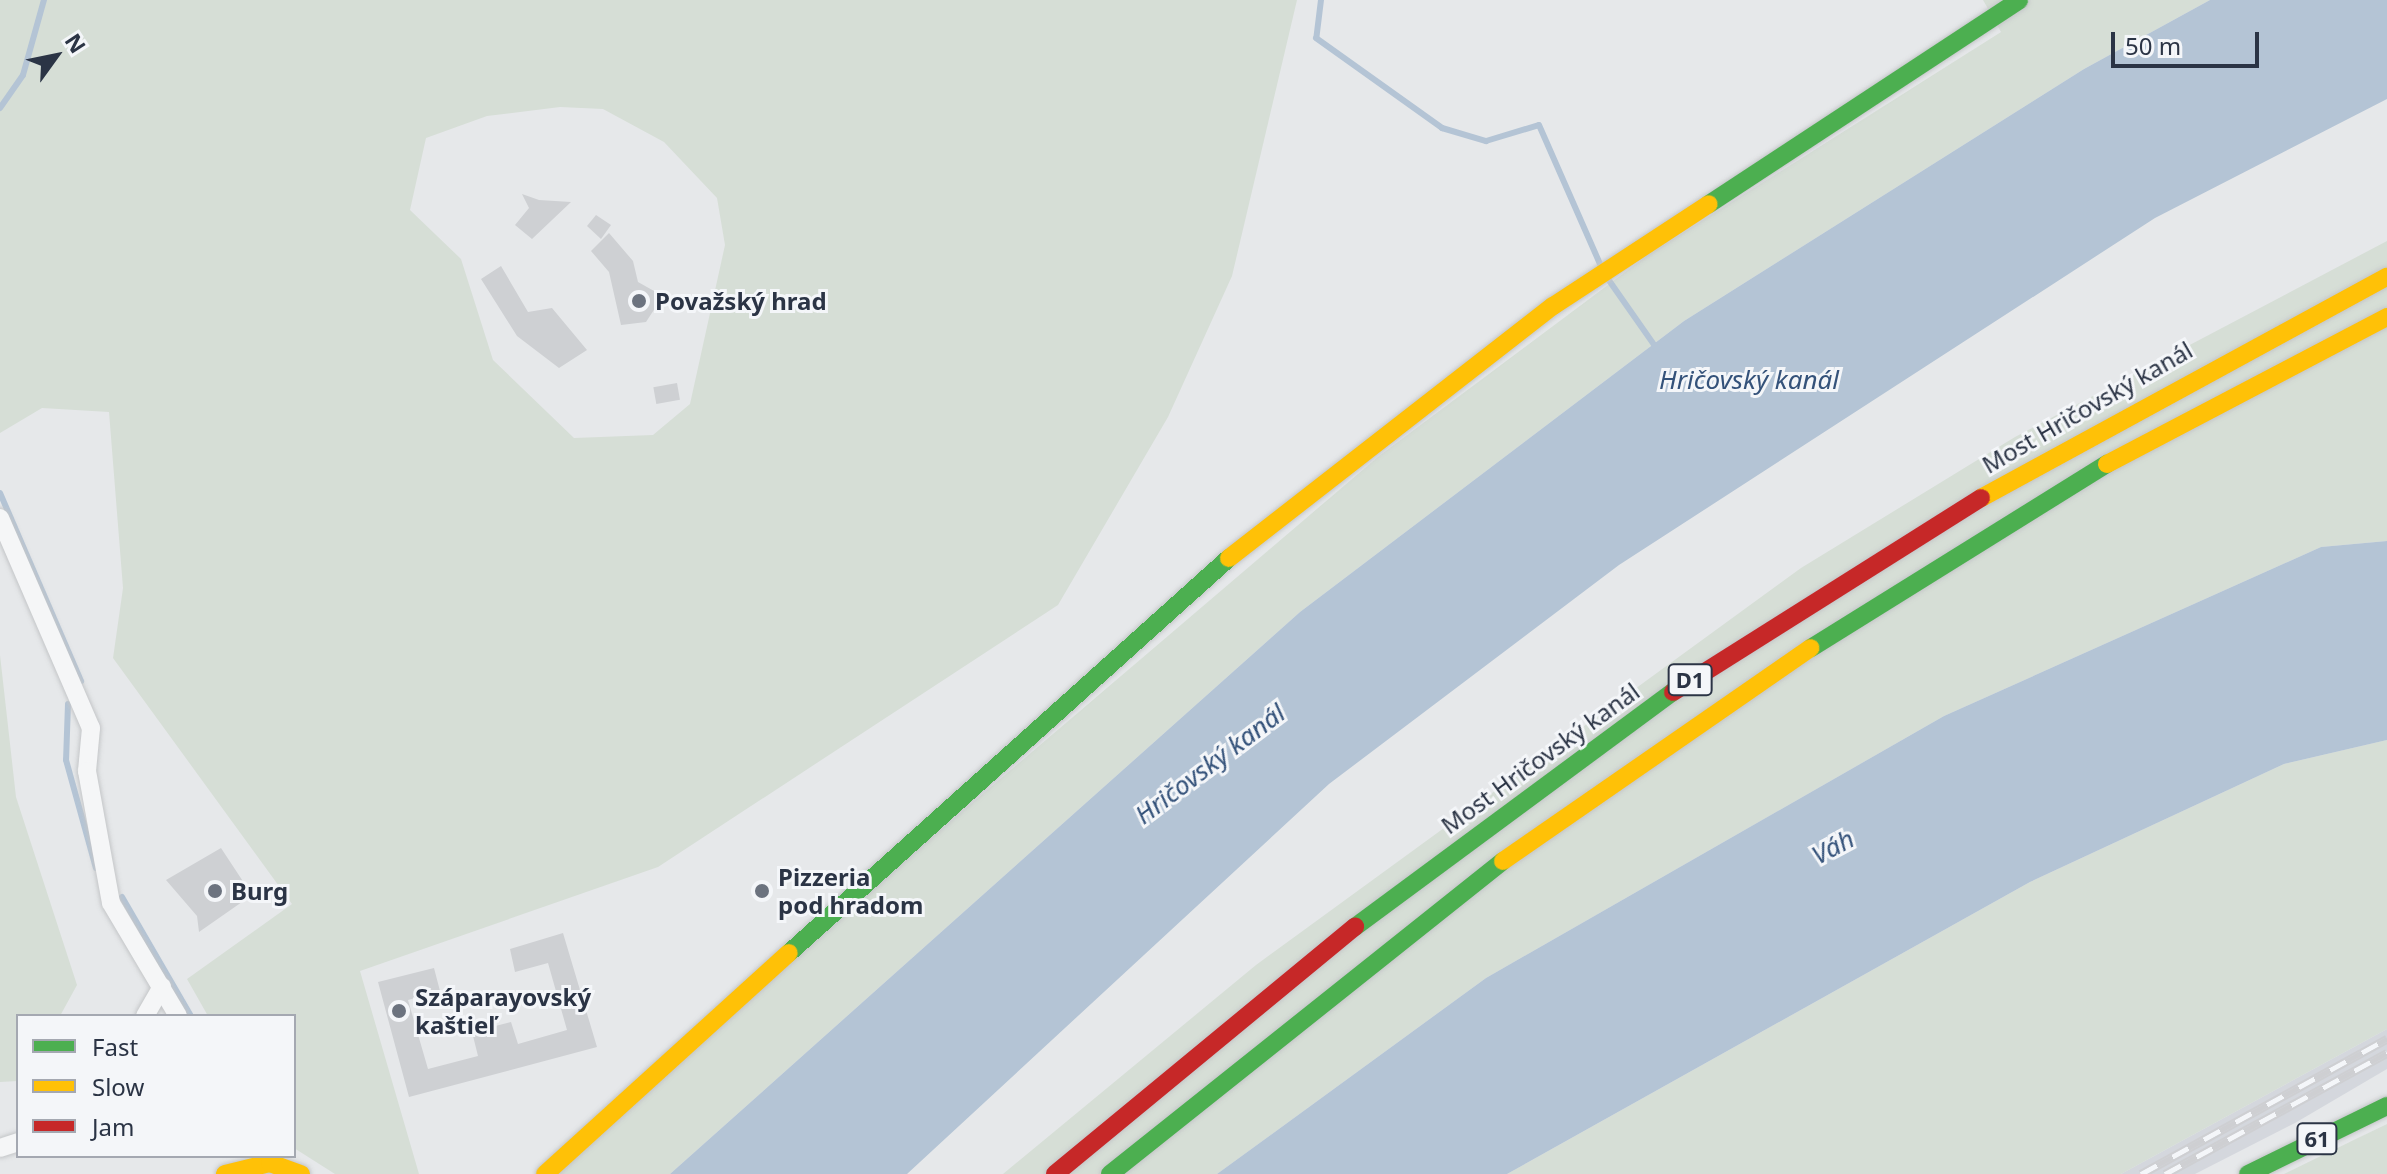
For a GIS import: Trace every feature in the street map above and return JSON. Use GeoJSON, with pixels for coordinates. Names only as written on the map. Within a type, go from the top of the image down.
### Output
{"type":"FeatureCollection","features":[{"type":"Feature","properties":{"kind":"main road"},"geometry":{"type":"LineString","coordinates":[[545,1174],[1205,577],[1553,306],[1741,176],[2019,0]]}},
{"type":"Feature","properties":{"kind":"main road","name":"Most Hričovský kanál"},"geometry":{"type":"LineString","coordinates":[[1055,1174],[1395,892],[1686,683],[2038,462],[2387,277]]}},
{"type":"Feature","properties":{"kind":"main road","name":"D1"},"geometry":{"type":"LineString","coordinates":[[1110,1174],[1433,911],[1708,713],[2060,489],[2387,317]]}},
{"type":"Feature","properties":{"kind":"main road","name":"61"},"geometry":{"type":"LineString","coordinates":[[2248,1174],[2387,1106]]}},
{"type":"Feature","properties":{"kind":"main road"},"geometry":{"type":"LineString","coordinates":[[225,1174],[253,1160],[301,1174]]}},
{"type":"Feature","properties":{"kind":"street"},"geometry":{"type":"LineString","coordinates":[[0,518],[91,728],[87,771],[111,903],[154,998],[175,1014]]}},
{"type":"Feature","properties":{"kind":"shaded area"},"geometry":{"type":"Polygon","coordinates":[[[0,0],[1297,0],[1232,276],[1168,417],[1058,605],[658,867],[360,971],[419,1174],[335,1174],[296,1149],[296,1014],[207,1014],[187,979],[292,904],[113,658],[123,588],[109,412],[42,408],[0,433],[0,0]],[[560,107],[487,116],[426,138],[410,210],[461,259],[493,360],[574,438],[653,435],[690,404],[725,245],[717,198],[664,142],[603,109],[560,107]]]}},
{"type":"Feature","properties":{"kind":"shaded area"},"geometry":{"type":"Polygon","coordinates":[[[1983,0],[2210,0],[2084,69],[1684,321],[1300,612],[670,1174],[537,1174],[1379,456],[1648,255],[2001,32],[1983,0]]]}},
{"type":"Feature","properties":{"kind":"shaded area"},"geometry":{"type":"Polygon","coordinates":[[[2387,241],[2387,541],[2321,547],[1944,716],[1486,978],[1217,1174],[1003,1174],[1256,965],[1801,568],[2015,437],[2387,241]]]}},
{"type":"Feature","properties":{"kind":"shaded area"},"geometry":{"type":"Polygon","coordinates":[[[0,655],[16,797],[77,985],[61,1014],[16,1014],[16,1081],[0,1082],[0,655]]]}},
{"type":"Feature","properties":{"kind":"shaded area"},"geometry":{"type":"Polygon","coordinates":[[[2387,740],[2387,1029],[2121,1174],[1507,1174],[2030,882],[2284,764],[2387,740]]]}},
{"type":"Feature","properties":{"kind":"shaded area"},"geometry":{"type":"Polygon","coordinates":[[[2387,1029],[2387,1069],[2295,1123],[2195,1174],[2121,1174],[2387,1029]]]}},
{"type":"Feature","properties":{"kind":"shaded area"},"geometry":{"type":"Polygon","coordinates":[[[2387,1124],[2387,1174],[2284,1174],[2360,1137],[2387,1124]]]}},
{"type":"Feature","properties":{"kind":"water","name":"Hričovský kanál"},"geometry":{"type":"Polygon","coordinates":[[[2210,0],[2387,0],[2387,99],[2155,218],[1619,565],[1329,784],[907,1174],[670,1174],[1300,612],[1684,321],[2084,69],[2210,0]]]}},
{"type":"Feature","properties":{"kind":"water","name":"Váh"},"geometry":{"type":"Polygon","coordinates":[[[2387,541],[2387,740],[2284,764],[2030,882],[1507,1174],[1217,1174],[1486,978],[1944,716],[2321,547],[2387,541]]]}},
{"type":"Feature","properties":{"kind":"building"},"geometry":{"type":"Polygon","coordinates":[[[522,194],[539,200],[571,202],[532,239],[515,225],[529,208],[522,194]]]}},
{"type":"Feature","properties":{"kind":"building"},"geometry":{"type":"Polygon","coordinates":[[[596,215],[611,225],[601,239],[587,226],[596,215]]]}},
{"type":"Feature","properties":{"kind":"building"},"geometry":{"type":"Polygon","coordinates":[[[609,233],[633,261],[638,282],[663,296],[646,322],[621,325],[609,272],[591,251],[609,233]]]}},
{"type":"Feature","properties":{"kind":"building"},"geometry":{"type":"Polygon","coordinates":[[[501,266],[528,312],[552,308],[587,350],[559,368],[517,336],[481,279],[501,266]]]}},
{"type":"Feature","properties":{"kind":"building"},"geometry":{"type":"Polygon","coordinates":[[[677,383],[680,400],[656,404],[653,387],[677,383]]]}},
{"type":"Feature","properties":{"kind":"building","name":"Burg"},"geometry":{"type":"Polygon","coordinates":[[[221,848],[252,895],[199,932],[197,916],[166,880],[221,848]]]}},
{"type":"Feature","properties":{"kind":"building","name":"Száparayovský kaštieľ"},"geometry":{"type":"Polygon","coordinates":[[[563,933],[597,1047],[409,1097],[378,982],[434,968],[440,991],[408,1000],[428,1069],[478,1056],[472,1032],[511,1022],[518,1044],[567,1030],[548,963],[515,972],[510,949],[563,933]]]}},
{"type":"Feature","properties":{"kind":"waterway"},"geometry":{"type":"LineString","coordinates":[[0,108],[23,75],[44,0]]}},
{"type":"Feature","properties":{"kind":"waterway"},"geometry":{"type":"LineString","coordinates":[[1321,0],[1316,38],[1442,128],[1486,141],[1539,125],[1601,266]]}},
{"type":"Feature","properties":{"kind":"waterway"},"geometry":{"type":"LineString","coordinates":[[1608,279],[1657,349]]}},
{"type":"Feature","properties":{"kind":"waterway"},"geometry":{"type":"LineString","coordinates":[[0,493],[81,681]]}},
{"type":"Feature","properties":{"kind":"waterway"},"geometry":{"type":"LineString","coordinates":[[68,704],[66,760],[96,868]]}},
{"type":"Feature","properties":{"kind":"waterway"},"geometry":{"type":"LineString","coordinates":[[122,897],[190,1014]]}},
{"type":"Feature","properties":{"kind":"railway"},"geometry":{"type":"LineString","coordinates":[[2141,1174],[2387,1039]]}},
{"type":"Feature","properties":{"kind":"railway"},"geometry":{"type":"LineString","coordinates":[[2165,1174],[2387,1053]]}},
{"type":"Feature","properties":{"kind":"traffic: fast"},"geometry":{"type":"LineString","coordinates":[[1709,204],[2019,0]]}},
{"type":"Feature","properties":{"kind":"traffic: fast"},"geometry":{"type":"LineString","coordinates":[[1811,648],[2107,464]]}},
{"type":"Feature","properties":{"kind":"traffic: fast"},"geometry":{"type":"LineString","coordinates":[[789,953],[1229,558]]}},
{"type":"Feature","properties":{"kind":"traffic: fast"},"geometry":{"type":"LineString","coordinates":[[1355,927],[1673,692]]}},
{"type":"Feature","properties":{"kind":"traffic: fast"},"geometry":{"type":"LineString","coordinates":[[1110,1174],[1503,861]]}},
{"type":"Feature","properties":{"kind":"traffic: fast"},"geometry":{"type":"LineString","coordinates":[[2248,1174],[2387,1106]]}},
{"type":"Feature","properties":{"kind":"traffic: slow"},"geometry":{"type":"LineString","coordinates":[[1229,558],[1553,306],[1709,204]]}},
{"type":"Feature","properties":{"kind":"traffic: slow"},"geometry":{"type":"LineString","coordinates":[[1981,498],[2387,277]]}},
{"type":"Feature","properties":{"kind":"traffic: slow"},"geometry":{"type":"LineString","coordinates":[[2107,464],[2387,317]]}},
{"type":"Feature","properties":{"kind":"traffic: slow"},"geometry":{"type":"LineString","coordinates":[[1503,861],[1811,648]]}},
{"type":"Feature","properties":{"kind":"traffic: slow"},"geometry":{"type":"LineString","coordinates":[[545,1174],[789,953]]}},
{"type":"Feature","properties":{"kind":"traffic: slow"},"geometry":{"type":"LineString","coordinates":[[225,1174],[270,1163],[301,1174]]}},
{"type":"Feature","properties":{"kind":"traffic: jam"},"geometry":{"type":"LineString","coordinates":[[1673,692],[1981,498]]}},
{"type":"Feature","properties":{"kind":"traffic: jam"},"geometry":{"type":"LineString","coordinates":[[1055,1174],[1355,927]]}},
{"type":"Feature","properties":{"kind":"place","name":"Považský hrad"},"geometry":{"type":"Point","coordinates":[639,301]}},
{"type":"Feature","properties":{"kind":"place","name":"Burg"},"geometry":{"type":"Point","coordinates":[215,891]}},
{"type":"Feature","properties":{"kind":"place","name":"Pizzeria pod hradom"},"geometry":{"type":"Point","coordinates":[762,891]}},
{"type":"Feature","properties":{"kind":"place","name":"Száparayovský kaštieľ"},"geometry":{"type":"Point","coordinates":[399,1011]}}]}
